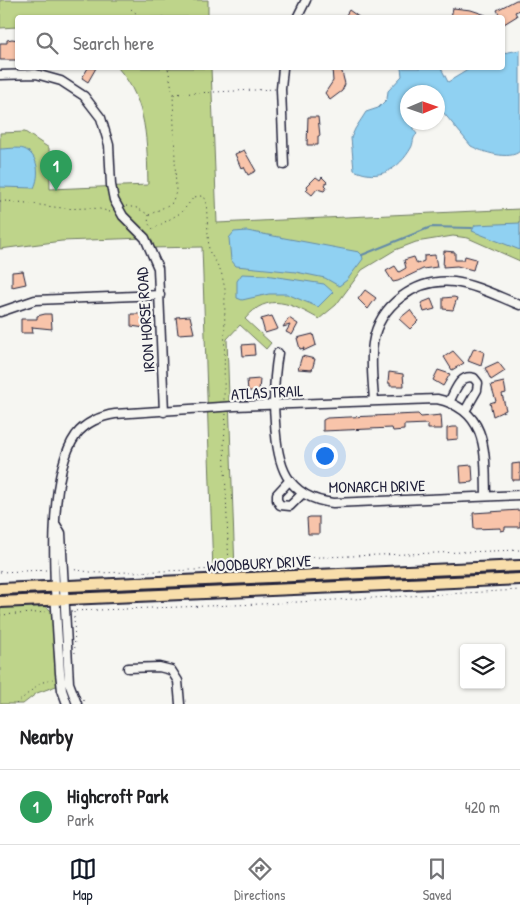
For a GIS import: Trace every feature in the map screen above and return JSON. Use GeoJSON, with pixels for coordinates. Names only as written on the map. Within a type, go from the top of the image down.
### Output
{"type":"FeatureCollection","features":[{"type":"Feature","properties":{"kind":"main road","name":"WOODBURY DRIVE"},"geometry":{"type":"LineString","coordinates":[[0,589],[520,566]]}},
{"type":"Feature","properties":{"kind":"main road","name":"WOODBURY DRIVE"},"geometry":{"type":"LineString","coordinates":[[0,602],[520,579]]}},
{"type":"Feature","properties":{"kind":"street"},"geometry":{"type":"LineString","coordinates":[[298,15],[306,0]]}},
{"type":"Feature","properties":{"kind":"street"},"geometry":{"type":"LineString","coordinates":[[283,70],[281,89],[284,165]]}},
{"type":"Feature","properties":{"kind":"street","name":"IRON HORSE ROAD"},"geometry":{"type":"LineString","coordinates":[[0,75],[47,76],[73,88],[93,106],[106,130],[114,200],[123,216],[144,238],[158,268],[164,412]]}},
{"type":"Feature","properties":{"kind":"street"},"geometry":{"type":"LineString","coordinates":[[374,401],[372,352],[376,331],[391,305],[406,293],[430,284],[454,282],[520,305]]}},
{"type":"Feature","properties":{"kind":"street"},"geometry":{"type":"LineString","coordinates":[[0,312],[35,300],[160,295]]}},
{"type":"Feature","properties":{"kind":"street","name":"MONARCH DRIVE"},"geometry":{"type":"LineString","coordinates":[[278,353],[274,376],[277,458],[289,481],[303,493],[317,500],[332,503],[520,495]]}},
{"type":"Feature","properties":{"kind":"street"},"geometry":{"type":"LineString","coordinates":[[449,402],[463,379],[468,376],[474,378],[478,383],[477,390],[465,411]]}},
{"type":"Feature","properties":{"kind":"street","name":"ATLAS TRAIL"},"geometry":{"type":"LineString","coordinates":[[77,704],[69,683],[60,587],[61,533],[56,525],[58,494],[63,466],[71,444],[78,433],[94,421],[111,414],[274,405],[432,399],[449,402],[465,411],[482,436],[486,496]]}},
{"type":"Feature","properties":{"kind":"street"},"geometry":{"type":"LineString","coordinates":[[289,481],[278,494],[277,500],[280,505],[290,506],[303,493]]}},
{"type":"Feature","properties":{"kind":"street","name":"ATLAS TRAIL"},"geometry":{"type":"LineString","coordinates":[[61,599],[60,684],[67,704]]}},
{"type":"Feature","properties":{"kind":"street"},"geometry":{"type":"LineString","coordinates":[[128,668],[159,667],[171,670],[178,681],[180,704]]}},
{"type":"Feature","properties":{"kind":"path"},"geometry":{"type":"LineString","coordinates":[[130,9],[138,15]]}},
{"type":"Feature","properties":{"kind":"path"},"geometry":{"type":"LineString","coordinates":[[149,215],[168,206],[175,198],[174,94],[168,70]]}},
{"type":"Feature","properties":{"kind":"path"},"geometry":{"type":"LineString","coordinates":[[174,94],[281,89]]}},
{"type":"Feature","properties":{"kind":"path"},"geometry":{"type":"LineString","coordinates":[[149,215],[148,226],[156,228],[182,212],[194,197],[206,198],[209,251],[222,272],[225,289],[224,403]]}},
{"type":"Feature","properties":{"kind":"path"},"geometry":{"type":"LineString","coordinates":[[0,201],[38,203],[61,208],[99,208],[111,212]]}},
{"type":"Feature","properties":{"kind":"path"},"geometry":{"type":"LineString","coordinates":[[125,207],[137,208],[149,215]]}},
{"type":"Feature","properties":{"kind":"path"},"geometry":{"type":"LineString","coordinates":[[227,415],[224,443],[229,568]]}},
{"type":"Feature","properties":{"kind":"path"},"geometry":{"type":"LineString","coordinates":[[66,569],[97,573],[229,568],[247,561],[266,559],[520,550]]}},
{"type":"Feature","properties":{"kind":"path"},"geometry":{"type":"LineString","coordinates":[[0,572],[49,570]]}},
{"type":"Feature","properties":{"kind":"path"},"geometry":{"type":"LineString","coordinates":[[75,664],[74,611],[520,590]]}},
{"type":"Feature","properties":{"kind":"path"},"geometry":{"type":"LineString","coordinates":[[0,615],[52,612],[52,618]]}},
{"type":"Feature","properties":{"kind":"path"},"geometry":{"type":"LineString","coordinates":[[16,704],[40,683],[55,678]]}},
{"type":"Feature","properties":{"kind":"path"},"geometry":{"type":"LineString","coordinates":[[81,696],[86,704]]}},
{"type":"Feature","properties":{"kind":"green space"},"geometry":{"type":"Polygon","coordinates":[[[0,0],[208,0],[208,15],[15,15],[15,27],[0,28],[0,0]]]}},
{"type":"Feature","properties":{"kind":"green space"},"geometry":{"type":"Polygon","coordinates":[[[120,70],[211,70],[217,223],[520,209],[520,261],[468,238],[453,236],[416,242],[395,250],[362,270],[336,305],[319,319],[290,305],[280,303],[262,305],[254,310],[245,319],[271,343],[266,349],[240,325],[227,339],[235,571],[213,572],[202,247],[150,248],[144,238],[62,241],[0,249],[0,133],[25,132],[49,148],[50,189],[148,185],[144,124],[135,95],[120,70]]]}},
{"type":"Feature","properties":{"kind":"green space"},"geometry":{"type":"Polygon","coordinates":[[[45,606],[53,612],[59,685],[37,693],[23,704],[0,704],[0,607],[45,606]]]}},
{"type":"Feature","properties":{"kind":"water"},"geometry":{"type":"Polygon","coordinates":[[[520,50],[520,151],[515,154],[503,155],[489,153],[471,146],[445,114],[445,85],[400,85],[400,130],[414,130],[417,134],[414,137],[411,148],[401,162],[380,174],[372,175],[354,170],[351,138],[355,129],[366,112],[378,108],[387,99],[388,91],[402,76],[401,70],[442,70],[448,82],[468,70],[505,70],[505,53],[520,50]]]}},
{"type":"Feature","properties":{"kind":"water"},"geometry":{"type":"Polygon","coordinates":[[[22,148],[33,156],[37,166],[37,178],[34,188],[0,187],[0,149],[22,148]]]}},
{"type":"Feature","properties":{"kind":"water"},"geometry":{"type":"Polygon","coordinates":[[[520,223],[520,250],[472,231],[475,225],[520,223]]]}},
{"type":"Feature","properties":{"kind":"water"},"geometry":{"type":"Polygon","coordinates":[[[247,231],[359,252],[363,259],[347,280],[339,286],[325,278],[296,272],[236,266],[231,260],[229,238],[234,232],[247,231]]]}},
{"type":"Feature","properties":{"kind":"water"},"geometry":{"type":"Polygon","coordinates":[[[242,274],[265,275],[324,284],[333,292],[318,307],[287,294],[269,294],[242,300],[237,298],[237,281],[242,274]]]}},
{"type":"Feature","properties":{"kind":"building"},"geometry":{"type":"Polygon","coordinates":[[[516,0],[520,0],[520,10],[515,12],[517,16],[505,23],[505,15],[500,15],[497,10],[516,0]]]}},
{"type":"Feature","properties":{"kind":"building"},"geometry":{"type":"Polygon","coordinates":[[[453,8],[471,10],[486,15],[451,15],[453,8]]]}},
{"type":"Feature","properties":{"kind":"building"},"geometry":{"type":"Polygon","coordinates":[[[349,10],[356,15],[346,15],[349,10]]]}},
{"type":"Feature","properties":{"kind":"building"},"geometry":{"type":"Polygon","coordinates":[[[7,40],[15,40],[15,60],[0,60],[0,43],[7,43],[7,40]]]}},
{"type":"Feature","properties":{"kind":"building"},"geometry":{"type":"Polygon","coordinates":[[[87,70],[95,70],[88,82],[82,78],[87,70]]]}},
{"type":"Feature","properties":{"kind":"building"},"geometry":{"type":"Polygon","coordinates":[[[332,70],[342,70],[345,84],[342,91],[330,100],[325,93],[333,81],[332,70]]]}},
{"type":"Feature","properties":{"kind":"building"},"geometry":{"type":"Polygon","coordinates":[[[308,117],[318,117],[320,136],[318,136],[318,145],[307,145],[308,117]]]}},
{"type":"Feature","properties":{"kind":"building"},"geometry":{"type":"Polygon","coordinates":[[[244,150],[256,171],[248,175],[244,167],[241,168],[235,154],[244,150]]]}},
{"type":"Feature","properties":{"kind":"building"},"geometry":{"type":"Polygon","coordinates":[[[316,177],[320,180],[322,177],[327,182],[325,185],[327,187],[324,191],[317,189],[312,195],[306,190],[307,186],[316,177]]]}},
{"type":"Feature","properties":{"kind":"building"},"geometry":{"type":"Polygon","coordinates":[[[444,251],[455,252],[455,260],[464,260],[465,256],[476,259],[473,270],[457,266],[443,267],[444,251]]]}},
{"type":"Feature","properties":{"kind":"building"},"geometry":{"type":"Polygon","coordinates":[[[435,255],[437,267],[423,269],[398,281],[393,282],[386,271],[395,266],[399,272],[406,268],[404,260],[414,257],[417,264],[424,261],[424,256],[435,255]]]}},
{"type":"Feature","properties":{"kind":"building"},"geometry":{"type":"Polygon","coordinates":[[[23,271],[26,284],[12,287],[12,272],[23,271]]]}},
{"type":"Feature","properties":{"kind":"building"},"geometry":{"type":"Polygon","coordinates":[[[365,290],[376,298],[368,309],[358,299],[365,290]]]}},
{"type":"Feature","properties":{"kind":"building"},"geometry":{"type":"Polygon","coordinates":[[[443,298],[457,298],[453,310],[443,309],[443,298]]]}},
{"type":"Feature","properties":{"kind":"building"},"geometry":{"type":"Polygon","coordinates":[[[431,299],[435,309],[424,312],[421,303],[431,299]]]}},
{"type":"Feature","properties":{"kind":"building"},"geometry":{"type":"Polygon","coordinates":[[[410,310],[418,321],[410,329],[399,319],[410,310]]]}},
{"type":"Feature","properties":{"kind":"building"},"geometry":{"type":"Polygon","coordinates":[[[51,314],[52,329],[32,327],[33,333],[21,333],[21,319],[37,319],[37,316],[51,314]]]}},
{"type":"Feature","properties":{"kind":"building"},"geometry":{"type":"Polygon","coordinates":[[[131,314],[146,314],[145,328],[131,326],[131,314]]]}},
{"type":"Feature","properties":{"kind":"building"},"geometry":{"type":"Polygon","coordinates":[[[190,316],[194,333],[178,334],[176,317],[190,316]]]}},
{"type":"Feature","properties":{"kind":"building"},"geometry":{"type":"Polygon","coordinates":[[[272,316],[278,329],[265,333],[261,319],[272,316]]]}},
{"type":"Feature","properties":{"kind":"building"},"geometry":{"type":"Polygon","coordinates":[[[289,318],[298,324],[292,335],[286,332],[290,325],[283,327],[289,318]]]}},
{"type":"Feature","properties":{"kind":"building"},"geometry":{"type":"Polygon","coordinates":[[[313,334],[316,345],[303,351],[304,348],[300,349],[297,338],[313,334]]]}},
{"type":"Feature","properties":{"kind":"building"},"geometry":{"type":"Polygon","coordinates":[[[254,344],[255,355],[243,356],[242,345],[254,344]]]}},
{"type":"Feature","properties":{"kind":"building"},"geometry":{"type":"Polygon","coordinates":[[[474,348],[484,352],[481,366],[468,361],[474,348]]]}},
{"type":"Feature","properties":{"kind":"building"},"geometry":{"type":"Polygon","coordinates":[[[453,351],[464,363],[452,370],[444,357],[453,351]]]}},
{"type":"Feature","properties":{"kind":"building"},"geometry":{"type":"Polygon","coordinates":[[[302,356],[315,359],[312,370],[298,369],[302,356]]]}},
{"type":"Feature","properties":{"kind":"building"},"geometry":{"type":"Polygon","coordinates":[[[498,362],[505,371],[491,380],[485,368],[498,362]]]}},
{"type":"Feature","properties":{"kind":"building"},"geometry":{"type":"Polygon","coordinates":[[[438,370],[450,374],[443,386],[433,380],[438,370]]]}},
{"type":"Feature","properties":{"kind":"building"},"geometry":{"type":"Polygon","coordinates":[[[389,372],[403,374],[404,386],[390,386],[390,383],[388,383],[389,372]]]}},
{"type":"Feature","properties":{"kind":"building"},"geometry":{"type":"Polygon","coordinates":[[[260,379],[259,391],[248,391],[247,380],[260,379]]]}},
{"type":"Feature","properties":{"kind":"building"},"geometry":{"type":"Polygon","coordinates":[[[504,382],[506,393],[502,394],[506,410],[493,416],[490,403],[496,401],[491,385],[504,382]]]}},
{"type":"Feature","properties":{"kind":"building"},"geometry":{"type":"Polygon","coordinates":[[[418,414],[421,417],[441,415],[442,429],[428,429],[428,424],[404,425],[404,430],[393,431],[392,428],[323,431],[323,420],[327,418],[418,414]]]}},
{"type":"Feature","properties":{"kind":"building"},"geometry":{"type":"Polygon","coordinates":[[[458,427],[458,439],[447,440],[447,428],[458,427]]]}},
{"type":"Feature","properties":{"kind":"building"},"geometry":{"type":"Polygon","coordinates":[[[520,463],[520,480],[512,480],[512,464],[520,463]]]}},
{"type":"Feature","properties":{"kind":"building"},"geometry":{"type":"Polygon","coordinates":[[[472,465],[473,482],[461,483],[460,466],[472,465]]]}},
{"type":"Feature","properties":{"kind":"building"},"geometry":{"type":"Polygon","coordinates":[[[520,510],[520,527],[505,527],[505,530],[501,531],[501,528],[474,529],[473,513],[520,510]]]}},
{"type":"Feature","properties":{"kind":"building"},"geometry":{"type":"Polygon","coordinates":[[[319,517],[319,534],[308,534],[307,518],[319,517]]]}},
{"type":"Feature","properties":{"kind":"waterway"},"geometry":{"type":"LineString","coordinates":[[362,255],[431,227],[472,228]]}},
{"type":"Feature","properties":{"kind":"place","name":"Highcroft Park"},"geometry":{"type":"Point","coordinates":[56,191]}}]}
